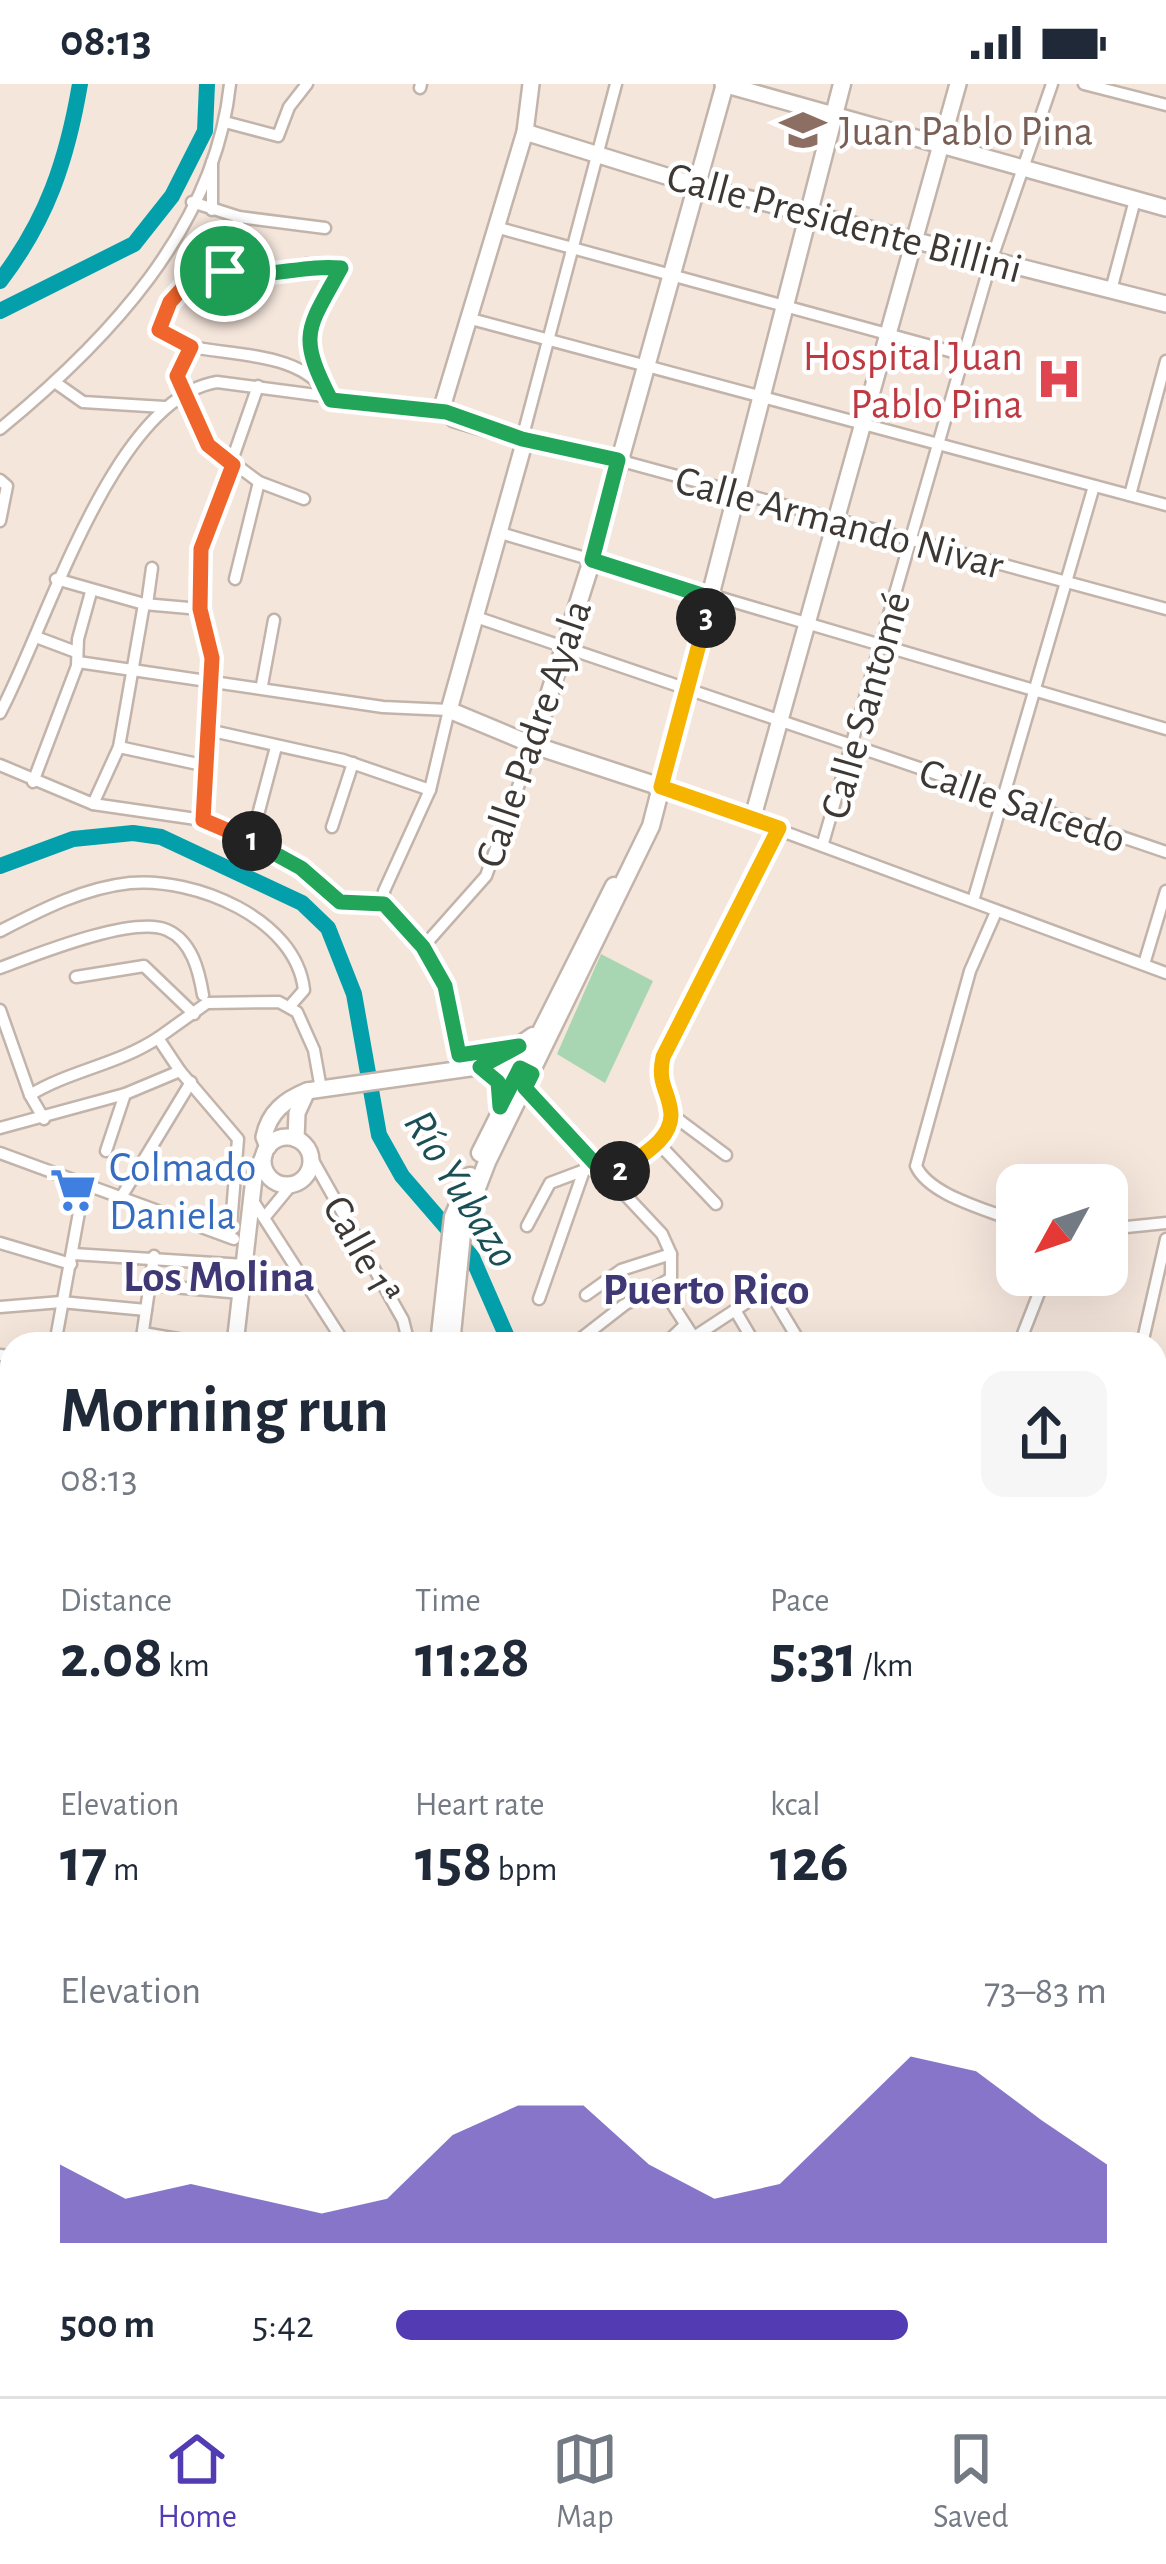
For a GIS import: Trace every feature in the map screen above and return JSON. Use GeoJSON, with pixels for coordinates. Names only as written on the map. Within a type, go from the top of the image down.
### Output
{"type":"FeatureCollection","features":[{"type":"Feature","properties":{"kind":"main road","name":"Calle Padre Ayala"},"geometry":{"type":"LineString","coordinates":[[533,745],[592,560],[724,84]]}},
{"type":"Feature","properties":{"kind":"main road"},"geometry":{"type":"LineString","coordinates":[[442,1332],[458,1221],[500,1107],[640,853],[688,690],[842,84]]}},
{"type":"Feature","properties":{"kind":"main road"},"geometry":{"type":"LineString","coordinates":[[533,745],[661,787]]}},
{"type":"Feature","properties":{"kind":"main road"},"geometry":{"type":"LineString","coordinates":[[458,1221],[538,1032],[650,817]]}},
{"type":"Feature","properties":{"kind":"main road"},"geometry":{"type":"LineString","coordinates":[[483,1066],[525,1066]]}},
{"type":"Feature","properties":{"kind":"main road"},"geometry":{"type":"LineString","coordinates":[[483,1066],[498,1082],[500,1107]]}},
{"type":"Feature","properties":{"kind":"main road"},"geometry":{"type":"LineString","coordinates":[[444,1322],[447,1332]]}},
{"type":"Feature","properties":{"kind":"street"},"geometry":{"type":"LineString","coordinates":[[0,429],[106,337],[143,290],[212,159],[225,122],[230,84]]}},
{"type":"Feature","properties":{"kind":"street"},"geometry":{"type":"LineString","coordinates":[[225,122],[278,136],[289,107],[308,84]]}},
{"type":"Feature","properties":{"kind":"street"},"geometry":{"type":"LineString","coordinates":[[0,713],[36,637],[56,579],[116,474],[164,407],[186,391],[217,382],[446,412],[444,393],[499,227],[525,132],[531,84]]}},
{"type":"Feature","properties":{"kind":"street"},"geometry":{"type":"LineString","coordinates":[[616,84],[430,790],[384,891],[384,904],[423,947],[445,986],[459,1055],[525,1066],[585,1165],[610,1180],[662,1234],[671,1254],[671,1302],[689,1332]]}},
{"type":"Feature","properties":{"kind":"street"},"geometry":{"type":"LineString","coordinates":[[724,84],[1166,208]]}},
{"type":"Feature","properties":{"kind":"street"},"geometry":{"type":"LineString","coordinates":[[752,820],[958,84]]}},
{"type":"Feature","properties":{"kind":"street","name":"Calle Santomé"},"geometry":{"type":"LineString","coordinates":[[824,843],[991,261],[1052,84]]}},
{"type":"Feature","properties":{"kind":"street"},"geometry":{"type":"LineString","coordinates":[[1084,84],[1166,105]]}},
{"type":"Feature","properties":{"kind":"street","name":"Calle Presidente Billini"},"geometry":{"type":"LineString","coordinates":[[525,132],[695,185],[1166,304]]}},
{"type":"Feature","properties":{"kind":"street"},"geometry":{"type":"LineString","coordinates":[[212,159],[212,210]]}},
{"type":"Feature","properties":{"kind":"street"},"geometry":{"type":"LineString","coordinates":[[1111,290],[1136,200]]}},
{"type":"Feature","properties":{"kind":"street"},"geometry":{"type":"LineString","coordinates":[[192,202],[239,217],[325,228]]}},
{"type":"Feature","properties":{"kind":"street"},"geometry":{"type":"LineString","coordinates":[[225,271],[239,217]]}},
{"type":"Feature","properties":{"kind":"street"},"geometry":{"type":"LineString","coordinates":[[499,227],[964,355]]}},
{"type":"Feature","properties":{"kind":"street"},"geometry":{"type":"LineString","coordinates":[[314,373],[191,347],[159,330],[170,302],[200,269],[245,276],[306,264],[343,265],[307,330],[314,373],[331,400]]}},
{"type":"Feature","properties":{"kind":"street"},"geometry":{"type":"LineString","coordinates":[[471,319],[1166,505]]}},
{"type":"Feature","properties":{"kind":"street"},"geometry":{"type":"LineString","coordinates":[[191,347],[177,376],[208,445],[260,482],[304,499]]}},
{"type":"Feature","properties":{"kind":"street"},"geometry":{"type":"LineString","coordinates":[[1130,495],[1161,398],[1166,362]]}},
{"type":"Feature","properties":{"kind":"street"},"geometry":{"type":"LineString","coordinates":[[56,383],[83,402],[164,407]]}},
{"type":"Feature","properties":{"kind":"street"},"geometry":{"type":"LineString","coordinates":[[203,820],[212,658],[200,609],[201,549],[258,386]]}},
{"type":"Feature","properties":{"kind":"street","name":"Calle Armando Nivar"},"geometry":{"type":"LineString","coordinates":[[446,412],[522,439],[618,460],[1166,609]]}},
{"type":"Feature","properties":{"kind":"street"},"geometry":{"type":"LineString","coordinates":[[0,480],[7,486],[0,521]]}},
{"type":"Feature","properties":{"kind":"street"},"geometry":{"type":"LineString","coordinates":[[235,579],[260,482]]}},
{"type":"Feature","properties":{"kind":"street"},"geometry":{"type":"LineString","coordinates":[[973,901],[1094,486]]}},
{"type":"Feature","properties":{"kind":"street"},"geometry":{"type":"LineString","coordinates":[[497,532],[1166,729]]}},
{"type":"Feature","properties":{"kind":"street"},"geometry":{"type":"LineString","coordinates":[[93,805],[119,747],[152,568]]}},
{"type":"Feature","properties":{"kind":"street"},"geometry":{"type":"LineString","coordinates":[[56,579],[145,604],[200,609]]}},
{"type":"Feature","properties":{"kind":"street"},"geometry":{"type":"LineString","coordinates":[[33,782],[77,657],[92,592]]}},
{"type":"Feature","properties":{"kind":"street","name":"Calle Salcedo"},"geometry":{"type":"LineString","coordinates":[[473,616],[1166,852]]}},
{"type":"Feature","properties":{"kind":"street"},"geometry":{"type":"LineString","coordinates":[[262,686],[274,620]]}},
{"type":"Feature","properties":{"kind":"street"},"geometry":{"type":"LineString","coordinates":[[36,637],[77,657],[132,669],[383,706],[449,710],[533,745]]}},
{"type":"Feature","properties":{"kind":"street"},"geometry":{"type":"LineString","coordinates":[[208,730],[353,763],[430,790]]}},
{"type":"Feature","properties":{"kind":"street","name":"Calle Padre Ayala"},"geometry":{"type":"LineString","coordinates":[[423,947],[486,875],[533,745]]}},
{"type":"Feature","properties":{"kind":"street"},"geometry":{"type":"LineString","coordinates":[[119,747],[207,766]]}},
{"type":"Feature","properties":{"kind":"street"},"geometry":{"type":"LineString","coordinates":[[251,841],[276,747]]}},
{"type":"Feature","properties":{"kind":"street"},"geometry":{"type":"LineString","coordinates":[[332,826],[353,763]]}},
{"type":"Feature","properties":{"kind":"street"},"geometry":{"type":"LineString","coordinates":[[0,765],[93,805],[203,820],[301,868],[340,902],[384,904]]}},
{"type":"Feature","properties":{"kind":"street"},"geometry":{"type":"LineString","coordinates":[[661,787],[824,843],[1166,973]]}},
{"type":"Feature","properties":{"kind":"street"},"geometry":{"type":"LineString","coordinates":[[726,1155],[671,1114],[659,1077],[663,1057],[779,828]]}},
{"type":"Feature","properties":{"kind":"street"},"geometry":{"type":"LineString","coordinates":[[0,931],[81,894],[133,883],[210,896],[272,930],[294,959],[304,991],[290,1006]]}},
{"type":"Feature","properties":{"kind":"street"},"geometry":{"type":"LineString","coordinates":[[1144,964],[1166,891]]}},
{"type":"Feature","properties":{"kind":"street"},"geometry":{"type":"LineString","coordinates":[[996,912],[970,971],[916,1166],[922,1178],[939,1188],[996,1213]]}},
{"type":"Feature","properties":{"kind":"street"},"geometry":{"type":"LineString","coordinates":[[0,968],[141,926],[169,930],[187,947],[198,968],[203,995]]}},
{"type":"Feature","properties":{"kind":"street"},"geometry":{"type":"LineString","coordinates":[[76,977],[144,966],[194,1013]]}},
{"type":"Feature","properties":{"kind":"street"},"geometry":{"type":"LineString","coordinates":[[30,1095],[56,1078],[127,1058],[223,999],[290,1006]]}},
{"type":"Feature","properties":{"kind":"street"},"geometry":{"type":"LineString","coordinates":[[264,1219],[292,1184],[307,1174],[311,1156],[296,1139],[297,1113],[314,1090],[314,1051],[290,1006]]}},
{"type":"Feature","properties":{"kind":"street"},"geometry":{"type":"LineString","coordinates":[[0,1010],[30,1095],[44,1119]]}},
{"type":"Feature","properties":{"kind":"street"},"geometry":{"type":"LineString","coordinates":[[158,1038],[238,1139],[230,1238]]}},
{"type":"Feature","properties":{"kind":"street"},"geometry":{"type":"LineString","coordinates":[[292,1184],[274,1180],[264,1137],[272,1116],[287,1099],[314,1090],[483,1066]]}},
{"type":"Feature","properties":{"kind":"street"},"geometry":{"type":"LineString","coordinates":[[0,1128],[125,1094],[180,1071]]}},
{"type":"Feature","properties":{"kind":"street"},"geometry":{"type":"LineString","coordinates":[[120,1199],[190,1082]]}},
{"type":"Feature","properties":{"kind":"street"},"geometry":{"type":"LineString","coordinates":[[106,1151],[125,1094]]}},
{"type":"Feature","properties":{"kind":"street"},"geometry":{"type":"LineString","coordinates":[[610,1180],[658,1143],[671,1114]]}},
{"type":"Feature","properties":{"kind":"street"},"geometry":{"type":"LineString","coordinates":[[236,1332],[252,1198],[266,1151],[275,1140],[296,1139]]}},
{"type":"Feature","properties":{"kind":"street"},"geometry":{"type":"LineString","coordinates":[[658,1143],[716,1204]]}},
{"type":"Feature","properties":{"kind":"street"},"geometry":{"type":"LineString","coordinates":[[0,1154],[247,1244]]}},
{"type":"Feature","properties":{"kind":"street","name":"Calle 1ª"},"geometry":{"type":"LineString","coordinates":[[311,1156],[404,1332]]}},
{"type":"Feature","properties":{"kind":"street"},"geometry":{"type":"LineString","coordinates":[[527,1226],[550,1183],[585,1165]]}},
{"type":"Feature","properties":{"kind":"street"},"geometry":{"type":"LineString","coordinates":[[539,1299],[585,1165]]}},
{"type":"Feature","properties":{"kind":"street"},"geometry":{"type":"LineString","coordinates":[[57,1332],[84,1185]]}},
{"type":"Feature","properties":{"kind":"street"},"geometry":{"type":"LineString","coordinates":[[252,1198],[337,1332]]}},
{"type":"Feature","properties":{"kind":"street"},"geometry":{"type":"LineString","coordinates":[[1128,1227],[1166,1223]]}},
{"type":"Feature","properties":{"kind":"street"},"geometry":{"type":"LineString","coordinates":[[1145,1332],[1166,1239]]}},
{"type":"Feature","properties":{"kind":"street"},"geometry":{"type":"LineString","coordinates":[[0,1243],[72,1259],[154,1256],[244,1265]]}},
{"type":"Feature","properties":{"kind":"street"},"geometry":{"type":"LineString","coordinates":[[586,1294],[621,1270],[671,1254]]}},
{"type":"Feature","properties":{"kind":"street"},"geometry":{"type":"LineString","coordinates":[[143,1332],[154,1256]]}},
{"type":"Feature","properties":{"kind":"street"},"geometry":{"type":"LineString","coordinates":[[589,1332],[668,1280]]}},
{"type":"Feature","properties":{"kind":"street"},"geometry":{"type":"LineString","coordinates":[[150,1285],[241,1294]]}},
{"type":"Feature","properties":{"kind":"street"},"geometry":{"type":"LineString","coordinates":[[707,1332],[761,1293],[771,1294],[794,1332]]}},
{"type":"Feature","properties":{"kind":"street"},"geometry":{"type":"LineString","coordinates":[[1024,1332],[1038,1296]]}},
{"type":"Feature","properties":{"kind":"street"},"geometry":{"type":"LineString","coordinates":[[0,1307],[61,1302],[146,1310]]}},
{"type":"Feature","properties":{"kind":"street"},"geometry":{"type":"LineString","coordinates":[[735,1310],[748,1332]]}},
{"type":"Feature","properties":{"kind":"street"},"geometry":{"type":"LineString","coordinates":[[678,1332],[684,1326]]}},
{"type":"Feature","properties":{"kind":"green space"},"geometry":{"type":"Polygon","coordinates":[[[601,954],[653,981],[605,1083],[557,1054],[601,954]]]}},
{"type":"Feature","properties":{"kind":"waterway"},"geometry":{"type":"LineString","coordinates":[[0,281],[53,188],[80,84]]}},
{"type":"Feature","properties":{"kind":"waterway"},"geometry":{"type":"LineString","coordinates":[[0,311],[134,244],[172,196],[205,131],[207,84]]}},
{"type":"Feature","properties":{"kind":"waterway","name":"Río Yubazo"},"geometry":{"type":"LineString","coordinates":[[0,866],[73,839],[133,833],[161,837],[302,903],[328,928],[354,994],[379,1135],[402,1176],[472,1257],[505,1332]]}},
{"type":"Feature","properties":{"kind":"place","name":"Juan Pablo Pina"},"geometry":{"type":"Point","coordinates":[803,130]}},
{"type":"Feature","properties":{"kind":"place","name":"Hospital Juan Pablo Pina"},"geometry":{"type":"Point","coordinates":[1059,379]}},
{"type":"Feature","properties":{"kind":"place","name":"Colmado Daniela"},"geometry":{"type":"Point","coordinates":[73,1190]}},
{"type":"Feature","properties":{"kind":"district","name":"Los Molina"},"geometry":{"type":"Point","coordinates":[219,1275]}},
{"type":"Feature","properties":{"kind":"district","name":"Puerto Rico"},"geometry":{"type":"Point","coordinates":[706,1288]}},
{"type":"Feature","properties":{"kind":"route"},"geometry":{"type":"LineString","coordinates":[[306,264],[341,268],[307,330],[314,373],[331,400],[446,412],[454,419],[522,439],[618,460],[592,560],[711,598],[661,787],[779,828],[663,1057],[659,1077],[671,1114],[666,1130],[658,1143],[610,1180],[525,1088],[532,1074],[520,1068],[500,1107],[498,1082],[480,1067],[519,1046],[459,1055],[445,986],[423,947],[384,904],[340,902],[301,868],[203,820],[212,658],[200,609],[199,572],[201,549],[233,465],[208,445],[177,376],[191,347],[165,338],[159,330],[170,302],[200,269],[225,271],[245,276],[306,264]]}}]}
